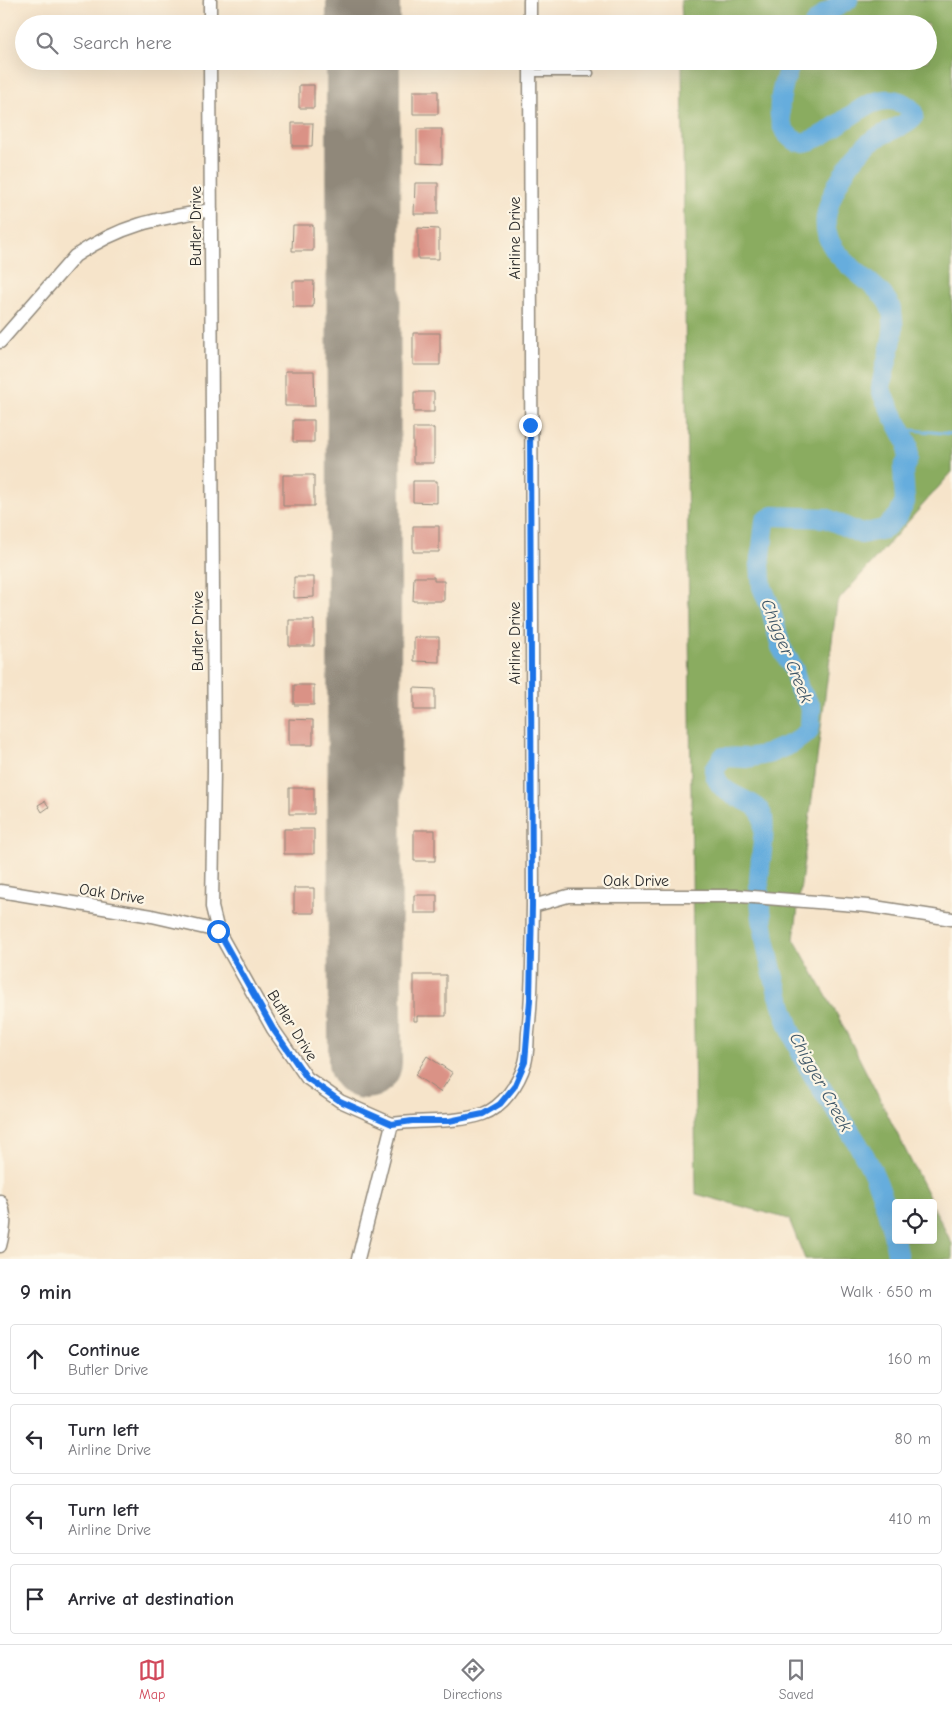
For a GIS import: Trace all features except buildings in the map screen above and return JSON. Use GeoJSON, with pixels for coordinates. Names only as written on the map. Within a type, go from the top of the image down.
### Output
{"type":"FeatureCollection","features":[{"type":"Feature","properties":{"kind":"street"},"geometry":{"type":"LineString","coordinates":[[210,0],[210,15]]}},
{"type":"Feature","properties":{"kind":"street"},"geometry":{"type":"LineString","coordinates":[[530,0],[530,15]]}},
{"type":"Feature","properties":{"kind":"street","name":"Butler Drive"},"geometry":{"type":"LineString","coordinates":[[210,70],[214,762],[212,907],[218,931],[273,1029],[307,1078],[340,1101],[392,1124]]}},
{"type":"Feature","properties":{"kind":"street","name":"Airline Drive"},"geometry":{"type":"LineString","coordinates":[[392,1124],[412,1121],[449,1121],[483,1114],[500,1104],[514,1087],[525,1062],[530,1013],[532,906],[530,70]]}},
{"type":"Feature","properties":{"kind":"street"},"geometry":{"type":"LineString","coordinates":[[0,342],[75,256],[90,246],[122,229],[146,222],[211,210]]}},
{"type":"Feature","properties":{"kind":"street","name":"Oak Drive"},"geometry":{"type":"LineString","coordinates":[[0,891],[152,916],[218,931]]}},
{"type":"Feature","properties":{"kind":"street","name":"Oak Drive"},"geometry":{"type":"LineString","coordinates":[[532,906],[568,896],[740,896],[868,906],[952,919]]}},
{"type":"Feature","properties":{"kind":"street"},"geometry":{"type":"LineString","coordinates":[[358,1259],[392,1124]]}},
{"type":"Feature","properties":{"kind":"street"},"geometry":{"type":"LineString","coordinates":[[0,1201],[5,1214],[4,1231],[0,1246]]}},
{"type":"Feature","properties":{"kind":"lane"},"geometry":{"type":"LineString","coordinates":[[560,70],[590,73]]}},
{"type":"Feature","properties":{"kind":"green space"},"geometry":{"type":"Polygon","coordinates":[[[681,0],[952,0],[952,472],[837,602],[794,939],[839,1018],[930,1199],[892,1199],[892,1244],[937,1244],[937,1214],[952,1244],[952,1259],[805,1259],[789,1219],[696,1194],[682,70],[937,70],[937,15],[682,15],[681,0]]]}},
{"type":"Feature","properties":{"kind":"waterway","name":"Chigger Creek"},"geometry":{"type":"LineString","coordinates":[[824,15],[848,0]]}},
{"type":"Feature","properties":{"kind":"waterway","name":"Chigger Creek"},"geometry":{"type":"LineString","coordinates":[[788,70],[780,101],[781,121],[785,130],[796,141],[805,142],[817,138],[866,106],[879,101],[892,100],[904,104],[910,108],[914,115],[908,121],[870,142],[849,165],[833,193],[827,212],[826,229],[831,243],[839,256],[885,298],[891,309],[893,319],[892,338],[881,388],[908,444],[908,459],[903,469],[905,502],[898,516],[884,529],[861,534],[826,518],[773,516],[765,521],[760,565],[762,587],[770,606],[781,647],[794,670],[799,689],[811,707],[810,726],[808,732],[793,743],[768,754],[747,758],[723,757],[714,770],[717,780],[723,788],[754,805],[760,811],[763,818],[764,833],[759,883],[760,902],[765,939],[779,994],[799,1049],[820,1086],[865,1156],[874,1175],[889,1216],[898,1259]]}},
{"type":"Feature","properties":{"kind":"waterway"},"geometry":{"type":"LineString","coordinates":[[902,429],[952,434]]}},
{"type":"Feature","properties":{"kind":"runway"},"geometry":{"type":"LineString","coordinates":[[363,0],[363,15]]}},
{"type":"Feature","properties":{"kind":"runway"},"geometry":{"type":"LineString","coordinates":[[363,70],[365,1062]]}},
{"type":"Feature","properties":{"kind":"route"},"geometry":{"type":"LineString","coordinates":[[218,931],[239,965],[273,1029],[307,1078],[340,1101],[374,1118],[392,1124],[412,1121],[449,1121],[483,1114],[500,1104],[514,1087],[525,1062],[530,1020],[532,906],[530,425]]}}]}
